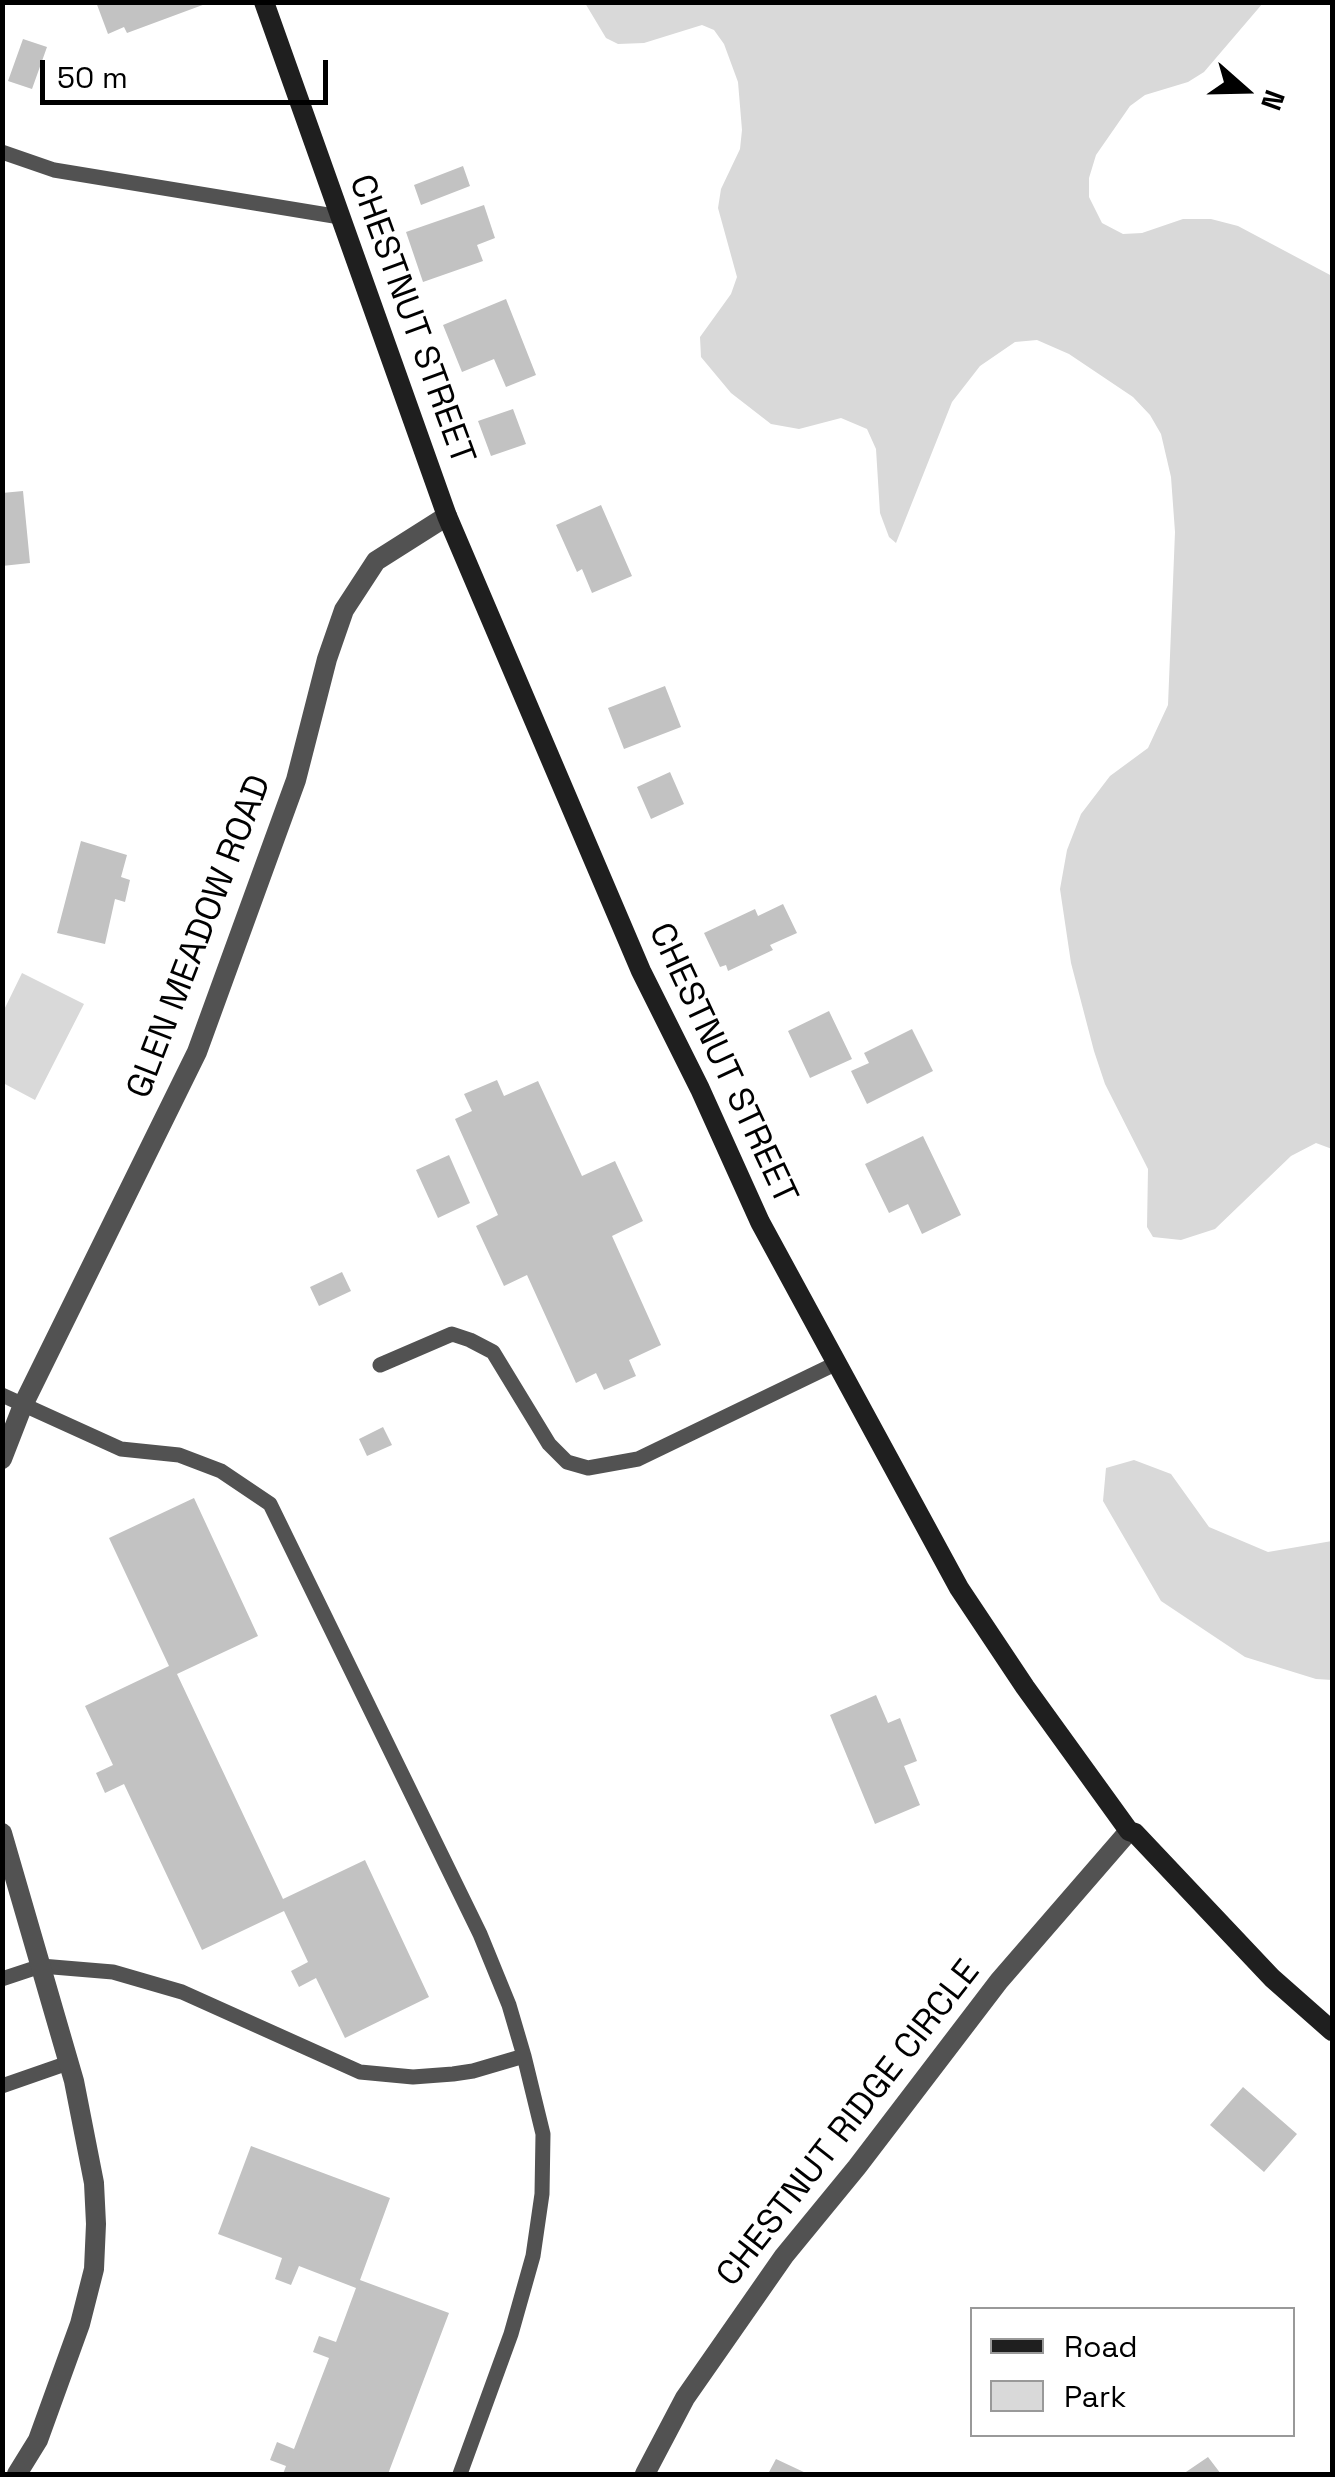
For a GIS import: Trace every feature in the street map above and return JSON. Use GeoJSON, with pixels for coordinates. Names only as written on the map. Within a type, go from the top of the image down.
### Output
{"type":"FeatureCollection","features":[{"type":"Feature","properties":{"kind":"main road","name":"CHESTNUT STREET"},"geometry":{"type":"LineString","coordinates":[[264,2],[447,516],[641,971],[700,1088],[760,1222],[960,1588],[1025,1687],[1129,1831],[1272,1978],[1332,2031]]}},
{"type":"Feature","properties":{"kind":"street","name":"GLEN MEADOW ROAD"},"geometry":{"type":"LineString","coordinates":[[2,1459],[24,1404],[197,1052],[296,780],[326,660],[344,610],[376,561],[447,516]]}},
{"type":"Feature","properties":{"kind":"street","name":"CHESTNUT RIDGE CIRCLE"},"geometry":{"type":"LineString","coordinates":[[645,2474],[685,2398],[784,2256],[1000,1981],[1129,1831]]}},
{"type":"Feature","properties":{"kind":"street"},"geometry":{"type":"LineString","coordinates":[[2,1833],[68,2062],[94,2183],[94,2268],[80,2324],[44,2424],[17,2474]]}},
{"type":"Feature","properties":{"kind":"lane"},"geometry":{"type":"LineString","coordinates":[[2,152],[54,170],[340,217]]}},
{"type":"Feature","properties":{"kind":"lane"},"geometry":{"type":"LineString","coordinates":[[380,1366],[452,1334],[470,1340],[493,1352],[549,1444],[567,1462],[588,1468],[638,1460],[837,1363]]}},
{"type":"Feature","properties":{"kind":"lane"},"geometry":{"type":"LineString","coordinates":[[2,1394],[120,1449],[180,1455],[222,1470],[270,1504],[480,1934],[509,2005],[543,2134],[542,2194],[533,2256],[511,2334],[460,2474]]}},
{"type":"Feature","properties":{"kind":"lane"},"geometry":{"type":"LineString","coordinates":[[2,1979],[41,1966],[114,1972],[182,1992],[360,2072],[413,2077],[473,2072],[524,2056]]}},
{"type":"Feature","properties":{"kind":"lane"},"geometry":{"type":"LineString","coordinates":[[2,2086],[68,2062]]}},
{"type":"Feature","properties":{"kind":"green space"},"geometry":{"type":"Polygon","coordinates":[[[585,3],[1263,3],[1204,72],[1188,82],[1145,95],[1130,106],[1096,155],[1089,178],[1089,197],[1102,223],[1123,234],[1142,233],[1183,219],[1211,219],[1238,226],[1332,276],[1332,1149],[1316,1143],[1291,1156],[1215,1229],[1181,1240],[1153,1237],[1147,1227],[1148,1169],[1105,1084],[1094,1051],[1071,963],[1060,889],[1067,850],[1081,814],[1110,776],[1148,748],[1168,705],[1175,532],[1171,477],[1161,434],[1133,397],[1069,354],[1037,340],[1015,342],[980,366],[952,402],[896,543],[889,537],[880,513],[876,449],[867,429],[841,418],[799,429],[771,424],[731,393],[701,357],[700,337],[731,294],[737,277],[718,208],[721,189],[740,149],[742,130],[738,82],[724,44],[714,30],[702,25],[644,43],[618,44],[606,38],[585,3]]]}},
{"type":"Feature","properties":{"kind":"green space"},"geometry":{"type":"Polygon","coordinates":[[[22,973],[84,1004],[35,1100],[3,1083],[3,1012],[22,973]]]}},
{"type":"Feature","properties":{"kind":"green space"},"geometry":{"type":"Polygon","coordinates":[[[1134,1460],[1171,1474],[1209,1527],[1268,1552],[1332,1541],[1332,1680],[1316,1679],[1245,1657],[1161,1601],[1103,1501],[1106,1468],[1134,1460]]]}},
{"type":"Feature","properties":{"kind":"building"},"geometry":{"type":"Polygon","coordinates":[[[96,2],[208,3],[127,33],[124,27],[108,34],[96,2]]]}},
{"type":"Feature","properties":{"kind":"building"},"geometry":{"type":"Polygon","coordinates":[[[23,39],[47,47],[32,89],[8,81],[23,39]]]}},
{"type":"Feature","properties":{"kind":"building"},"geometry":{"type":"Polygon","coordinates":[[[463,166],[470,186],[421,205],[414,185],[463,166]]]}},
{"type":"Feature","properties":{"kind":"building"},"geometry":{"type":"Polygon","coordinates":[[[484,205],[495,238],[477,245],[483,261],[423,282],[406,232],[484,205]]]}},
{"type":"Feature","properties":{"kind":"building"},"geometry":{"type":"Polygon","coordinates":[[[506,299],[536,375],[506,387],[494,359],[462,372],[443,325],[506,299]]]}},
{"type":"Feature","properties":{"kind":"building"},"geometry":{"type":"Polygon","coordinates":[[[513,409],[526,444],[491,456],[478,421],[513,409]]]}},
{"type":"Feature","properties":{"kind":"building"},"geometry":{"type":"Polygon","coordinates":[[[23,491],[30,563],[2,566],[2,493],[23,491]]]}},
{"type":"Feature","properties":{"kind":"building"},"geometry":{"type":"Polygon","coordinates":[[[601,505],[632,576],[592,593],[582,569],[577,572],[556,525],[601,505]]]}},
{"type":"Feature","properties":{"kind":"building"},"geometry":{"type":"Polygon","coordinates":[[[665,686],[681,727],[624,749],[608,708],[665,686]]]}},
{"type":"Feature","properties":{"kind":"building"},"geometry":{"type":"Polygon","coordinates":[[[670,772],[684,804],[651,819],[637,787],[670,772]]]}},
{"type":"Feature","properties":{"kind":"building"},"geometry":{"type":"Polygon","coordinates":[[[81,841],[127,855],[121,877],[130,880],[125,902],[115,899],[105,944],[57,933],[81,841]]]}},
{"type":"Feature","properties":{"kind":"building"},"geometry":{"type":"Polygon","coordinates":[[[783,904],[797,933],[770,945],[773,950],[728,971],[726,965],[720,967],[704,933],[755,909],[758,916],[783,904]]]}},
{"type":"Feature","properties":{"kind":"building"},"geometry":{"type":"Polygon","coordinates":[[[829,1011],[852,1059],[810,1078],[788,1031],[829,1011]]]}},
{"type":"Feature","properties":{"kind":"building"},"geometry":{"type":"Polygon","coordinates":[[[912,1029],[933,1071],[867,1104],[851,1071],[869,1063],[864,1053],[912,1029]]]}},
{"type":"Feature","properties":{"kind":"building"},"geometry":{"type":"Polygon","coordinates":[[[497,1080],[504,1096],[538,1081],[582,1176],[615,1161],[643,1221],[612,1236],[661,1345],[629,1360],[636,1376],[604,1390],[596,1373],[576,1383],[527,1275],[504,1286],[476,1226],[498,1215],[455,1119],[472,1111],[464,1094],[497,1080]]]}},
{"type":"Feature","properties":{"kind":"building"},"geometry":{"type":"Polygon","coordinates":[[[923,1136],[961,1215],[922,1234],[908,1204],[889,1213],[865,1164],[923,1136]]]}},
{"type":"Feature","properties":{"kind":"building"},"geometry":{"type":"Polygon","coordinates":[[[449,1155],[470,1203],[438,1218],[416,1170],[449,1155]]]}},
{"type":"Feature","properties":{"kind":"building"},"geometry":{"type":"Polygon","coordinates":[[[342,1272],[351,1291],[319,1306],[310,1287],[342,1272]]]}},
{"type":"Feature","properties":{"kind":"building"},"geometry":{"type":"Polygon","coordinates":[[[383,1427],[392,1445],[367,1456],[359,1439],[383,1427]]]}},
{"type":"Feature","properties":{"kind":"building"},"geometry":{"type":"Polygon","coordinates":[[[194,1498],[258,1636],[177,1674],[283,1899],[365,1860],[429,1997],[345,2038],[316,1978],[299,1987],[291,1971],[308,1962],[284,1911],[202,1950],[124,1784],[105,1793],[96,1773],[113,1765],[85,1706],[169,1666],[109,1538],[194,1498]]]}},
{"type":"Feature","properties":{"kind":"building"},"geometry":{"type":"Polygon","coordinates":[[[876,1695],[888,1723],[900,1718],[917,1761],[904,1766],[920,1805],[875,1824],[830,1715],[876,1695]]]}},
{"type":"Feature","properties":{"kind":"building"},"geometry":{"type":"Polygon","coordinates":[[[1243,2087],[1297,2134],[1264,2172],[1210,2125],[1243,2087]]]}},
{"type":"Feature","properties":{"kind":"building"},"geometry":{"type":"Polygon","coordinates":[[[251,2146],[390,2198],[360,2280],[449,2313],[388,2474],[283,2474],[286,2466],[270,2460],[277,2442],[294,2449],[329,2358],[313,2352],[319,2336],[336,2342],[356,2288],[299,2266],[291,2285],[275,2279],[282,2258],[218,2234],[251,2146]]]}},
{"type":"Feature","properties":{"kind":"building"},"geometry":{"type":"Polygon","coordinates":[[[1208,2457],[1221,2474],[1183,2474],[1208,2457]]]}},
{"type":"Feature","properties":{"kind":"building"},"geometry":{"type":"Polygon","coordinates":[[[776,2459],[808,2474],[768,2474],[776,2459]]]}}]}
